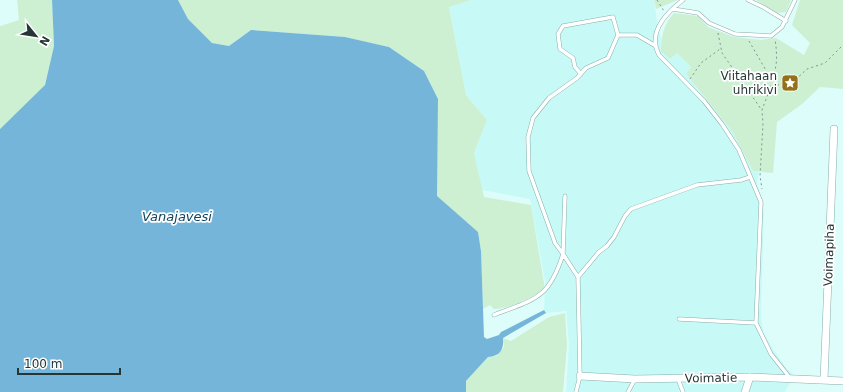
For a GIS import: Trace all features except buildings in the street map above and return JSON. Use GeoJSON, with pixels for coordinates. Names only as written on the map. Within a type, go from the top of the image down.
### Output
{"type":"FeatureCollection","features":[{"type":"Feature","properties":{"kind":"street","name":"Voimapiha"},"geometry":{"type":"LineString","coordinates":[[824,380],[834,129]]}},
{"type":"Feature","properties":{"kind":"street","name":"Voimatie"},"geometry":{"type":"LineString","coordinates":[[580,376],[635,379],[750,377],[843,381]]}},
{"type":"Feature","properties":{"kind":"street"},"geometry":{"type":"LineString","coordinates":[[745,392],[750,377]]}},
{"type":"Feature","properties":{"kind":"lane"},"geometry":{"type":"LineString","coordinates":[[654,44],[658,29],[668,13],[683,0]]}},
{"type":"Feature","properties":{"kind":"lane"},"geometry":{"type":"LineString","coordinates":[[748,0],[786,21]]}},
{"type":"Feature","properties":{"kind":"lane"},"geometry":{"type":"LineString","coordinates":[[673,9],[698,13],[709,23],[735,34],[771,36],[786,21],[795,0]]}},
{"type":"Feature","properties":{"kind":"lane"},"geometry":{"type":"LineString","coordinates":[[576,392],[580,376],[578,277],[555,243],[529,171],[528,137],[533,118],[549,98],[581,74],[586,68],[608,58],[618,35],[613,18],[562,26],[558,34],[560,49],[573,58],[575,67],[581,74]]}},
{"type":"Feature","properties":{"kind":"lane"},"geometry":{"type":"LineString","coordinates":[[618,35],[637,35],[654,44],[659,55],[704,101],[722,124],[739,150],[761,202],[756,323],[771,354],[790,378]]}},
{"type":"Feature","properties":{"kind":"lane"},"geometry":{"type":"LineString","coordinates":[[578,277],[598,252],[610,242],[631,208],[696,185],[741,180],[750,177]]}},
{"type":"Feature","properties":{"kind":"lane"},"geometry":{"type":"LineString","coordinates":[[494,315],[531,301],[547,290],[556,276],[563,254],[565,196]]}},
{"type":"Feature","properties":{"kind":"lane"},"geometry":{"type":"LineString","coordinates":[[679,319],[756,323]]}},
{"type":"Feature","properties":{"kind":"lane"},"geometry":{"type":"LineString","coordinates":[[628,392],[635,379]]}},
{"type":"Feature","properties":{"kind":"lane"},"geometry":{"type":"LineString","coordinates":[[678,379],[683,392]]}},
{"type":"Feature","properties":{"kind":"path"},"geometry":{"type":"LineString","coordinates":[[657,0],[662,9],[668,13]]}},
{"type":"Feature","properties":{"kind":"path"},"geometry":{"type":"LineString","coordinates":[[718,28],[718,37],[725,57],[762,110]]}},
{"type":"Feature","properties":{"kind":"path"},"geometry":{"type":"LineString","coordinates":[[763,194],[760,176],[763,124],[762,110],[771,86],[771,79],[776,70],[777,61],[774,34]]}},
{"type":"Feature","properties":{"kind":"path"},"geometry":{"type":"LineString","coordinates":[[746,35],[771,79]]}},
{"type":"Feature","properties":{"kind":"path"},"geometry":{"type":"LineString","coordinates":[[771,86],[793,82],[807,69],[825,63],[843,45]]}},
{"type":"Feature","properties":{"kind":"path"},"geometry":{"type":"LineString","coordinates":[[687,82],[701,63],[721,49]]}},
{"type":"Feature","properties":{"kind":"shaded area"},"geometry":{"type":"Polygon","coordinates":[[[471,0],[654,0],[658,29],[661,37],[661,51],[677,53],[691,67],[686,74],[732,131],[753,171],[759,172],[757,184],[764,204],[761,315],[763,332],[787,369],[794,375],[785,392],[566,392],[569,345],[566,311],[546,313],[544,310],[545,281],[530,199],[482,190],[474,153],[487,120],[466,95],[449,6],[471,0]]]}},
{"type":"Feature","properties":{"kind":"green space"},"geometry":{"type":"Polygon","coordinates":[[[17,0],[52,0],[54,46],[45,85],[0,129],[0,26],[19,20],[17,0]]]}},
{"type":"Feature","properties":{"kind":"green space"},"geometry":{"type":"Polygon","coordinates":[[[178,0],[471,0],[449,7],[466,95],[487,120],[474,153],[484,197],[531,205],[545,289],[508,307],[494,309],[490,305],[483,309],[481,251],[478,232],[436,196],[438,99],[424,71],[389,47],[345,37],[251,30],[229,46],[212,43],[188,19],[178,0]]]}},
{"type":"Feature","properties":{"kind":"green space"},"geometry":{"type":"Polygon","coordinates":[[[654,0],[678,0],[656,9],[654,0]]]}},
{"type":"Feature","properties":{"kind":"green space"},"geometry":{"type":"Polygon","coordinates":[[[756,0],[791,0],[786,12],[777,13],[756,0]]]}},
{"type":"Feature","properties":{"kind":"green space"},"geometry":{"type":"Polygon","coordinates":[[[800,0],[843,0],[843,89],[820,87],[802,104],[777,122],[773,173],[753,171],[732,131],[686,74],[691,67],[677,53],[670,59],[661,51],[664,30],[674,13],[698,16],[708,27],[734,37],[761,40],[776,38],[804,55],[810,43],[792,25],[800,0]]]}},
{"type":"Feature","properties":{"kind":"green space"},"geometry":{"type":"Polygon","coordinates":[[[565,313],[567,345],[563,392],[466,392],[466,381],[488,357],[496,356],[504,347],[503,338],[511,341],[549,317],[565,313]]]}},
{"type":"Feature","properties":{"kind":"water","name":"Vanajavesi"},"geometry":{"type":"Polygon","coordinates":[[[52,0],[178,0],[188,19],[212,43],[229,46],[251,30],[345,37],[389,47],[424,71],[438,99],[437,196],[478,232],[481,251],[484,337],[487,339],[499,335],[501,332],[544,310],[546,313],[503,338],[503,346],[500,352],[496,355],[488,357],[466,381],[466,392],[0,392],[0,129],[45,85],[54,46],[52,0]]]}},
{"type":"Feature","properties":{"kind":"place","name":"Viitahaan uhrikivi"},"geometry":{"type":"Point","coordinates":[790,83]}}]}
